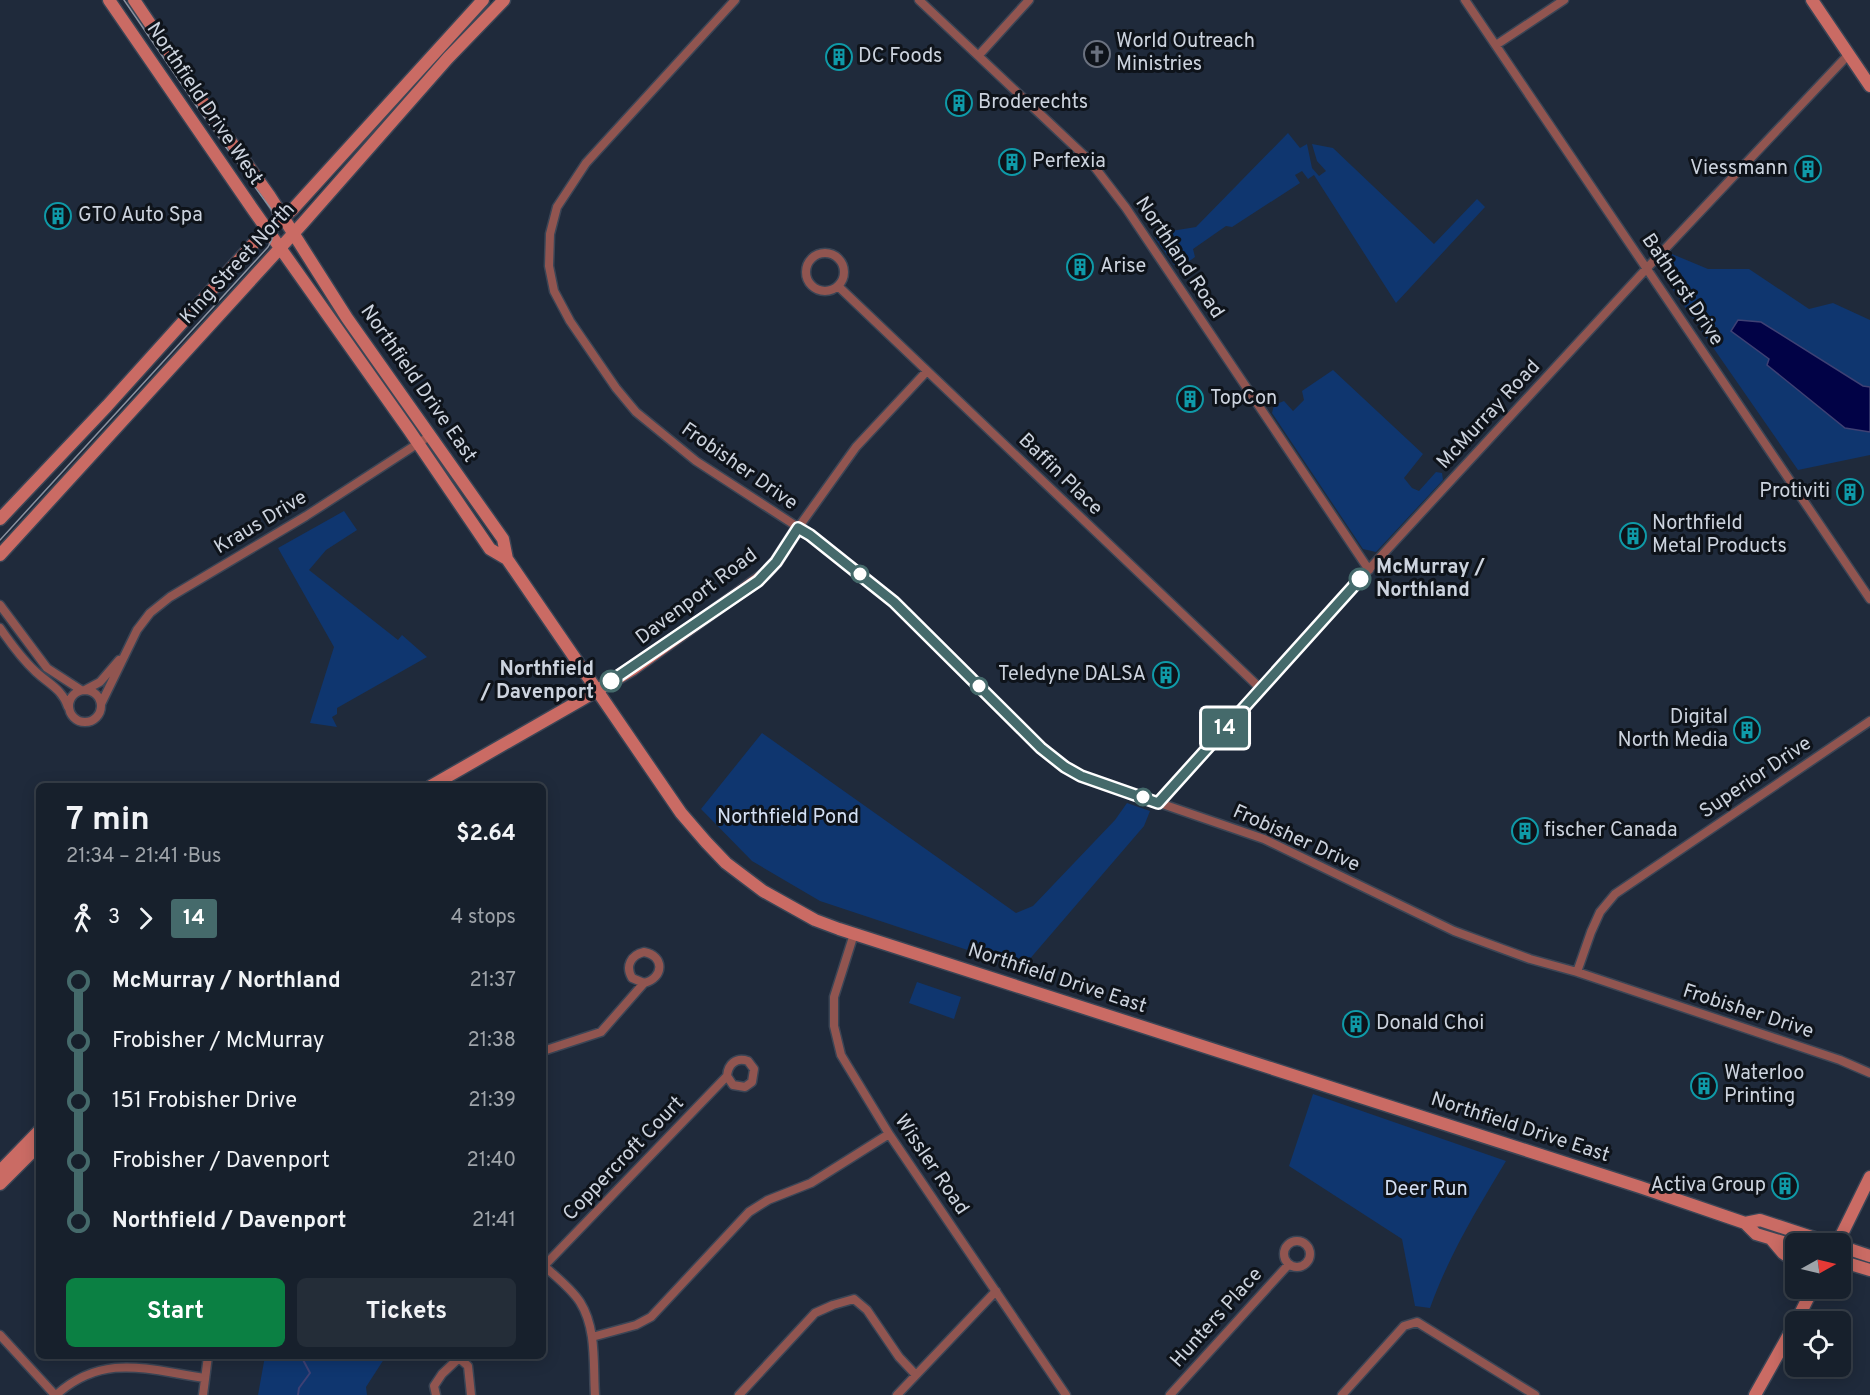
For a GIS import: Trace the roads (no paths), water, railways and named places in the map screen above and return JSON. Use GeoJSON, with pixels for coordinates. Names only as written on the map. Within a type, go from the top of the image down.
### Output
{"type":"FeatureCollection","features":[{"type":"Feature","properties":{"kind":"main road","name":"Northfield Drive West"},"geometry":{"type":"LineString","coordinates":[[109,0],[279,248]]}},
{"type":"Feature","properties":{"kind":"main road","name":"Northfield Drive West"},"geometry":{"type":"LineString","coordinates":[[134,0],[292,233]]}},
{"type":"Feature","properties":{"kind":"main road","name":"King Street North"},"geometry":{"type":"LineString","coordinates":[[0,519],[107,406],[255,242],[300,201],[483,0]]}},
{"type":"Feature","properties":{"kind":"main road","name":"King Street North"},"geometry":{"type":"LineString","coordinates":[[0,555],[448,58],[504,0]]}},
{"type":"Feature","properties":{"kind":"main road"},"geometry":{"type":"LineString","coordinates":[[1812,0],[1870,86]]}},
{"type":"Feature","properties":{"kind":"main road","name":"Northfield Drive East"},"geometry":{"type":"LineString","coordinates":[[292,233],[347,318],[503,539],[507,559],[681,813],[726,863],[763,891],[815,920],[854,934],[1745,1222],[1760,1220],[1802,1233]]}},
{"type":"Feature","properties":{"kind":"main road","name":"Northfield Drive East"},"geometry":{"type":"LineString","coordinates":[[279,248],[490,549],[507,559]]}},
{"type":"Feature","properties":{"kind":"main road","name":"Davenport Road"},"geometry":{"type":"LineString","coordinates":[[437,783],[633,669],[758,581],[776,562],[798,528]]}},
{"type":"Feature","properties":{"kind":"main road"},"geometry":{"type":"LineString","coordinates":[[0,1171],[36,1134]]}},
{"type":"Feature","properties":{"kind":"main road"},"geometry":{"type":"LineString","coordinates":[[0,1184],[36,1148]]}},
{"type":"Feature","properties":{"kind":"main road"},"geometry":{"type":"LineString","coordinates":[[1842,1233],[1870,1177]]}},
{"type":"Feature","properties":{"kind":"main road","name":"Northfield Drive East"},"geometry":{"type":"LineString","coordinates":[[1745,1222],[1756,1234],[1785,1243]]}},
{"type":"Feature","properties":{"kind":"main road"},"geometry":{"type":"LineString","coordinates":[[1772,1239],[1785,1254]]}},
{"type":"Feature","properties":{"kind":"main road","name":"Northfield Drive East"},"geometry":{"type":"LineString","coordinates":[[1851,1249],[1870,1256]]}},
{"type":"Feature","properties":{"kind":"main road"},"geometry":{"type":"LineString","coordinates":[[1851,1264],[1870,1270]]}},
{"type":"Feature","properties":{"kind":"main road"},"geometry":{"type":"LineString","coordinates":[[1755,1395],[1785,1342]]}},
{"type":"Feature","properties":{"kind":"street","name":"Frobisher Drive"},"geometry":{"type":"LineString","coordinates":[[735,0],[586,164],[557,207],[550,234],[549,266],[554,291],[570,321],[616,388],[636,412],[696,461],[810,535],[894,602],[1041,748],[1065,767],[1081,776],[1264,839],[1454,931],[1530,959],[1577,972],[1840,1060],[1870,1073]]}},
{"type":"Feature","properties":{"kind":"street","name":"Northland Road"},"geometry":{"type":"LineString","coordinates":[[919,0],[1090,161],[1131,216],[1368,570]]}},
{"type":"Feature","properties":{"kind":"street"},"geometry":{"type":"LineString","coordinates":[[979,55],[1029,0]]}},
{"type":"Feature","properties":{"kind":"street","name":"Bathurst Drive"},"geometry":{"type":"LineString","coordinates":[[1465,0],[1870,599]]}},
{"type":"Feature","properties":{"kind":"street"},"geometry":{"type":"LineString","coordinates":[[1496,45],[1564,0]]}},
{"type":"Feature","properties":{"kind":"street","name":"McMurray Road"},"geometry":{"type":"LineString","coordinates":[[1158,803],[1368,570],[1647,268],[1849,54]]}},
{"type":"Feature","properties":{"kind":"street"},"geometry":{"type":"LineString","coordinates":[[821,253],[828,253],[840,260],[844,275],[838,286],[825,291],[811,285],[807,280],[806,269],[811,258],[821,253]]}},
{"type":"Feature","properties":{"kind":"street","name":"Baffin Place"},"geometry":{"type":"LineString","coordinates":[[838,286],[1260,688]]}},
{"type":"Feature","properties":{"kind":"street","name":"Davenport Road"},"geometry":{"type":"LineString","coordinates":[[798,528],[856,447],[927,371]]}},
{"type":"Feature","properties":{"kind":"street","name":"Kraus Drive"},"geometry":{"type":"LineString","coordinates":[[101,704],[136,630],[150,613],[170,597],[306,516],[431,435]]}},
{"type":"Feature","properties":{"kind":"street"},"geometry":{"type":"LineString","coordinates":[[0,605],[46,668],[83,690],[95,693],[101,704],[97,717],[87,723],[74,719],[58,689],[38,674],[16,651],[0,628]]}},
{"type":"Feature","properties":{"kind":"street","name":"Kraus Drive"},"geometry":{"type":"LineString","coordinates":[[83,690],[100,682],[123,655]]}},
{"type":"Feature","properties":{"kind":"street"},"geometry":{"type":"LineString","coordinates":[[68,707],[72,696],[83,690]]}},
{"type":"Feature","properties":{"kind":"street","name":"Superior Drive"},"geometry":{"type":"LineString","coordinates":[[1577,972],[1590,932],[1600,912],[1615,894],[1870,721]]}},
{"type":"Feature","properties":{"kind":"street","name":"Wissler Road"},"geometry":{"type":"LineString","coordinates":[[854,934],[834,997],[834,1026],[839,1048],[848,1068],[889,1134],[1066,1395]]}},
{"type":"Feature","properties":{"kind":"street"},"geometry":{"type":"LineString","coordinates":[[546,1050],[601,1032],[644,983]]}},
{"type":"Feature","properties":{"kind":"street","name":"Coppercroft Court"},"geometry":{"type":"LineString","coordinates":[[546,1263],[727,1076]]}},
{"type":"Feature","properties":{"kind":"street"},"geometry":{"type":"LineString","coordinates":[[592,1337],[636,1325],[651,1317],[750,1212],[768,1200],[811,1183],[889,1134]]}},
{"type":"Feature","properties":{"kind":"street","name":"Hunters Place"},"geometry":{"type":"LineString","coordinates":[[1170,1395],[1289,1264]]}},
{"type":"Feature","properties":{"kind":"street"},"geometry":{"type":"LineString","coordinates":[[546,1269],[579,1300],[589,1320],[595,1395]]}},
{"type":"Feature","properties":{"kind":"street"},"geometry":{"type":"LineString","coordinates":[[897,1395],[996,1290]]}},
{"type":"Feature","properties":{"kind":"street"},"geometry":{"type":"LineString","coordinates":[[739,1395],[815,1313],[854,1299],[867,1310],[899,1357],[916,1375]]}},
{"type":"Feature","properties":{"kind":"street"},"geometry":{"type":"LineString","coordinates":[[1343,1395],[1404,1326],[1417,1322],[1535,1395]]}},
{"type":"Feature","properties":{"kind":"street"},"geometry":{"type":"LineString","coordinates":[[0,1335],[55,1395],[71,1382],[88,1373],[106,1368],[130,1368],[206,1378]]}},
{"type":"Feature","properties":{"kind":"street"},"geometry":{"type":"LineString","coordinates":[[203,1395],[208,1359]]}},
{"type":"Feature","properties":{"kind":"street"},"geometry":{"type":"LineString","coordinates":[[436,1395],[434,1386],[442,1374],[458,1359]]}},
{"type":"Feature","properties":{"kind":"street"},"geometry":{"type":"LineString","coordinates":[[462,1359],[468,1366],[471,1395]]}},
{"type":"Feature","properties":{"kind":"waterway"},"geometry":{"type":"LineString","coordinates":[[298,1395],[299,1388],[310,1373],[303,1359]]}},
{"type":"Feature","properties":{"kind":"tram line"},"geometry":{"type":"LineString","coordinates":[[0,540],[268,247],[274,233],[271,209],[204,117],[124,0]]}},
{"type":"Feature","properties":{"kind":"place","name":"World Outreach Ministries"},"geometry":{"type":"Point","coordinates":[1097,54]}},
{"type":"Feature","properties":{"kind":"place","name":"DC Foods"},"geometry":{"type":"Point","coordinates":[839,57]}},
{"type":"Feature","properties":{"kind":"place","name":"Broderechts"},"geometry":{"type":"Point","coordinates":[959,103]}},
{"type":"Feature","properties":{"kind":"place","name":"Perfexia"},"geometry":{"type":"Point","coordinates":[1012,162]}},
{"type":"Feature","properties":{"kind":"place","name":"Viessmann"},"geometry":{"type":"Point","coordinates":[1808,169]}},
{"type":"Feature","properties":{"kind":"place","name":"GTO Auto Spa"},"geometry":{"type":"Point","coordinates":[58,216]}},
{"type":"Feature","properties":{"kind":"place","name":"Arise"},"geometry":{"type":"Point","coordinates":[1080,267]}},
{"type":"Feature","properties":{"kind":"place","name":"TopCon"},"geometry":{"type":"Point","coordinates":[1190,399]}},
{"type":"Feature","properties":{"kind":"place","name":"Protiviti"},"geometry":{"type":"Point","coordinates":[1850,492]}},
{"type":"Feature","properties":{"kind":"place","name":"Northfield Metal Products"},"geometry":{"type":"Point","coordinates":[1633,536]}},
{"type":"Feature","properties":{"kind":"place","name":"McMurray / Northland"},"geometry":{"type":"Point","coordinates":[1360,579]}},
{"type":"Feature","properties":{"kind":"place","name":"Teledyne DALSA"},"geometry":{"type":"Point","coordinates":[1166,675]}},
{"type":"Feature","properties":{"kind":"place","name":"Northfield / Davenport"},"geometry":{"type":"Point","coordinates":[611,681]}},
{"type":"Feature","properties":{"kind":"place","name":"Digital North Media"},"geometry":{"type":"Point","coordinates":[1747,730]}},
{"type":"Feature","properties":{"kind":"place","name":"fischer Canada"},"geometry":{"type":"Point","coordinates":[1525,831]}},
{"type":"Feature","properties":{"kind":"place","name":"Donald Choi"},"geometry":{"type":"Point","coordinates":[1356,1024]}},
{"type":"Feature","properties":{"kind":"place","name":"Waterloo Printing"},"geometry":{"type":"Point","coordinates":[1704,1086]}},
{"type":"Feature","properties":{"kind":"place","name":"Activa Group"},"geometry":{"type":"Point","coordinates":[1785,1186]}},
{"type":"Feature","properties":{"kind":"park label","name":"Northfield Pond"},"geometry":{"type":"Point","coordinates":[788,818]}},
{"type":"Feature","properties":{"kind":"park label","name":"Deer Run"},"geometry":{"type":"Point","coordinates":[1426,1190]}}]}
